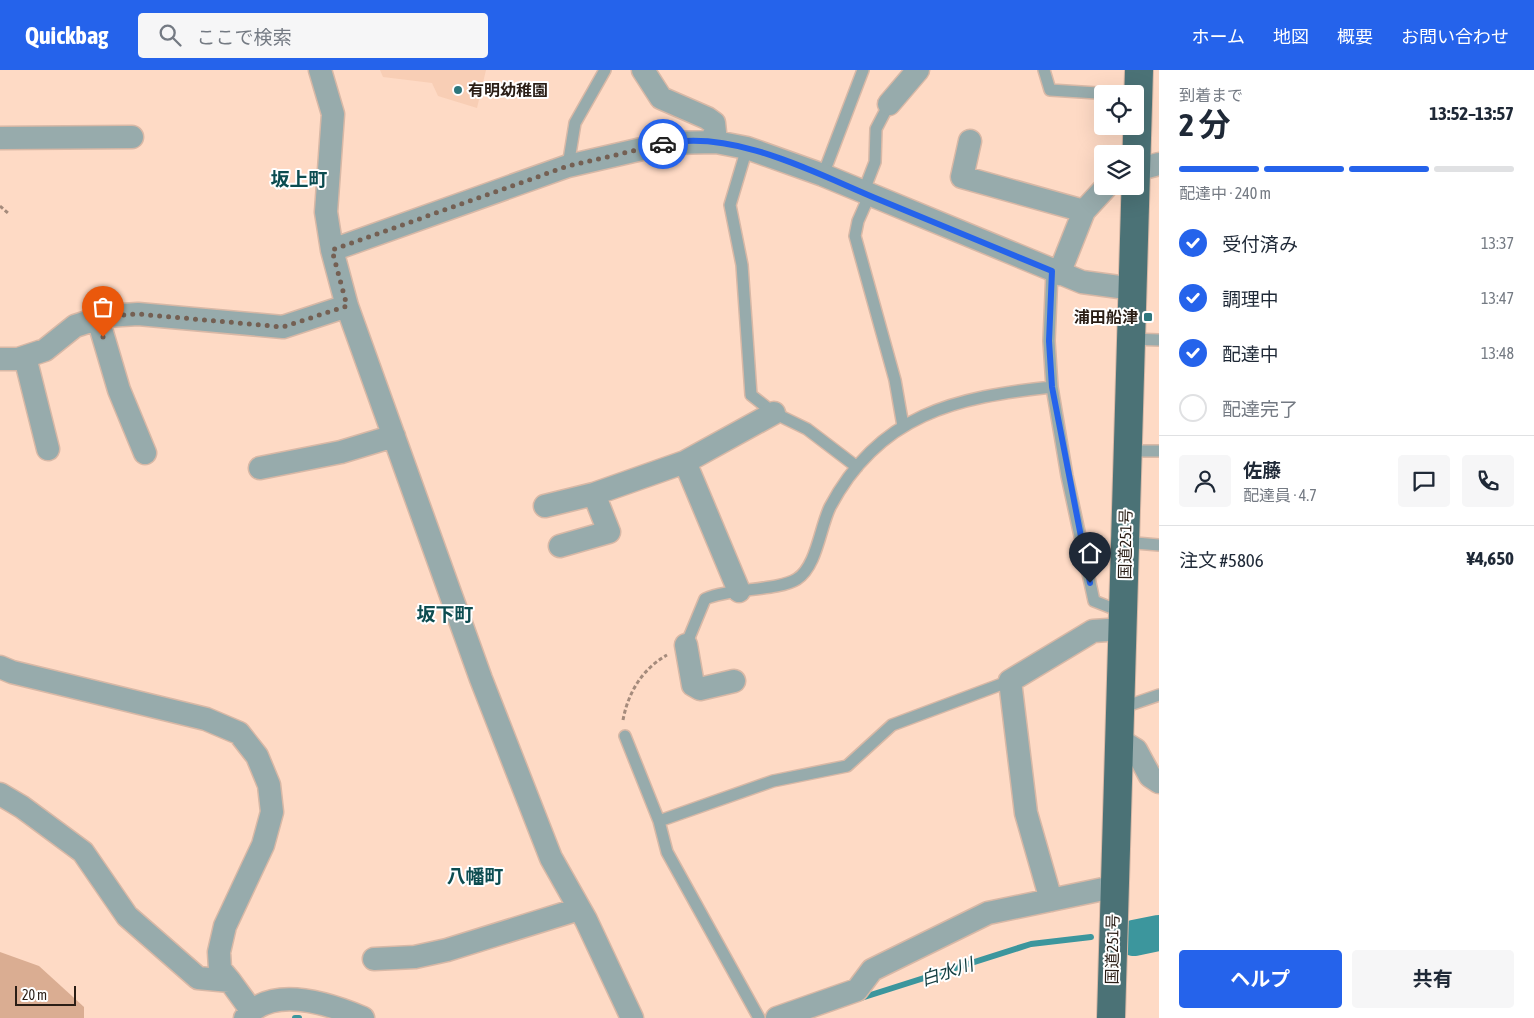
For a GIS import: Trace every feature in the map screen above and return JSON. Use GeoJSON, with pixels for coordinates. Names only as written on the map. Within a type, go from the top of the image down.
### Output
{"type":"FeatureCollection","features":[{"type":"Feature","properties":{"kind":"highway","name":"国道251号"},"geometry":{"type":"LineString","coordinates":[[1111,1018],[1113,887],[1134,290],[1136,195]]}},
{"type":"Feature","properties":{"kind":"street"},"geometry":{"type":"LineString","coordinates":[[320,70],[333,114],[326,212],[332,250],[347,306],[484,688],[551,858],[579,909],[632,1018]]}},
{"type":"Feature","properties":{"kind":"street"},"geometry":{"type":"LineString","coordinates":[[643,70],[662,98],[707,118],[714,124],[716,142]]}},
{"type":"Feature","properties":{"kind":"street"},"geometry":{"type":"LineString","coordinates":[[889,104],[918,70]]}},
{"type":"Feature","properties":{"kind":"street"},"geometry":{"type":"LineString","coordinates":[[0,138],[132,137]]}},
{"type":"Feature","properties":{"kind":"street"},"geometry":{"type":"LineString","coordinates":[[970,141],[962,177],[1084,211]]}},
{"type":"Feature","properties":{"kind":"street"},"geometry":{"type":"LineString","coordinates":[[332,250],[568,166],[668,143],[716,142],[747,148],[823,175],[1082,282],[1134,290]]}},
{"type":"Feature","properties":{"kind":"street"},"geometry":{"type":"LineString","coordinates":[[1144,168],[1159,164]]}},
{"type":"Feature","properties":{"kind":"street"},"geometry":{"type":"LineString","coordinates":[[1056,272],[1084,211],[1099,195]]}},
{"type":"Feature","properties":{"kind":"street"},"geometry":{"type":"LineString","coordinates":[[0,359],[25,357],[45,350],[75,326],[106,316],[138,314],[283,327],[347,306]]}},
{"type":"Feature","properties":{"kind":"street"},"geometry":{"type":"LineString","coordinates":[[98,319],[119,390],[145,453]]}},
{"type":"Feature","properties":{"kind":"street"},"geometry":{"type":"LineString","coordinates":[[25,357],[48,450]]}},
{"type":"Feature","properties":{"kind":"street"},"geometry":{"type":"LineString","coordinates":[[545,506],[594,494],[685,462],[774,413]]}},
{"type":"Feature","properties":{"kind":"street"},"geometry":{"type":"LineString","coordinates":[[260,468],[340,452],[394,436]]}},
{"type":"Feature","properties":{"kind":"street"},"geometry":{"type":"LineString","coordinates":[[685,462],[739,591]]}},
{"type":"Feature","properties":{"kind":"street"},"geometry":{"type":"LineString","coordinates":[[560,546],[609,532],[594,494]]}},
{"type":"Feature","properties":{"kind":"street"},"geometry":{"type":"LineString","coordinates":[[1050,900],[1026,813],[1010,681],[1093,631],[1123,621]]}},
{"type":"Feature","properties":{"kind":"street"},"geometry":{"type":"LineString","coordinates":[[686,645],[693,685],[700,689],[734,681]]}},
{"type":"Feature","properties":{"kind":"street"},"geometry":{"type":"LineString","coordinates":[[0,667],[12,672],[206,718],[239,733],[257,756],[269,785],[272,812],[263,845],[225,926],[219,952],[220,969],[230,981],[248,1014],[265,1002],[299,1001],[336,1007],[363,1018]]}},
{"type":"Feature","properties":{"kind":"street"},"geometry":{"type":"LineString","coordinates":[[1118,739],[1136,750],[1150,776],[1159,782]]}},
{"type":"Feature","properties":{"kind":"street"},"geometry":{"type":"LineString","coordinates":[[0,794],[22,807],[83,852],[127,916],[198,978],[230,981]]}},
{"type":"Feature","properties":{"kind":"street"},"geometry":{"type":"LineString","coordinates":[[777,1018],[857,990],[872,970],[988,913],[1113,887]]}},
{"type":"Feature","properties":{"kind":"street"},"geometry":{"type":"LineString","coordinates":[[374,960],[415,957],[447,950],[579,909]]}},
{"type":"Feature","properties":{"kind":"lane"},"geometry":{"type":"LineString","coordinates":[[568,166],[575,123],[605,70]]}},
{"type":"Feature","properties":{"kind":"lane"},"geometry":{"type":"LineString","coordinates":[[823,175],[862,70]]}},
{"type":"Feature","properties":{"kind":"lane"},"geometry":{"type":"LineString","coordinates":[[1044,70],[1050,90],[1094,89]]}},
{"type":"Feature","properties":{"kind":"lane"},"geometry":{"type":"LineString","coordinates":[[889,104],[876,128],[875,162],[855,236],[895,380],[903,426]]}},
{"type":"Feature","properties":{"kind":"lane"},"geometry":{"type":"LineString","coordinates":[[747,148],[731,197],[731,213],[743,273],[751,394],[756,401],[774,413],[807,430],[857,467]]}},
{"type":"Feature","properties":{"kind":"lane"},"geometry":{"type":"LineString","coordinates":[[1056,272],[1049,341],[1052,387],[1068,476],[1094,601],[1123,621]]}},
{"type":"Feature","properties":{"kind":"lane"},"geometry":{"type":"LineString","coordinates":[[1131,339],[1159,340]]}},
{"type":"Feature","properties":{"kind":"lane"},"geometry":{"type":"LineString","coordinates":[[686,645],[705,599],[791,582],[805,572],[817,546],[830,508],[857,467],[890,434],[928,412],[965,400],[1052,387]]}},
{"type":"Feature","properties":{"kind":"lane"},"geometry":{"type":"LineString","coordinates":[[1128,452],[1159,451]]}},
{"type":"Feature","properties":{"kind":"lane"},"geometry":{"type":"LineString","coordinates":[[1124,542],[1159,545]]}},
{"type":"Feature","properties":{"kind":"lane"},"geometry":{"type":"LineString","coordinates":[[660,820],[773,780],[847,766],[892,725],[1010,681]]}},
{"type":"Feature","properties":{"kind":"lane"},"geometry":{"type":"LineString","coordinates":[[1119,709],[1159,695]]}},
{"type":"Feature","properties":{"kind":"lane"},"geometry":{"type":"LineString","coordinates":[[625,736],[660,820],[667,852],[759,1018]]}},
{"type":"Feature","properties":{"kind":"path"},"geometry":{"type":"LineString","coordinates":[[0,206],[9,214]]}},
{"type":"Feature","properties":{"kind":"path"},"geometry":{"type":"LineString","coordinates":[[625,736],[623,721],[625,708],[634,687],[647,670],[662,658],[686,645]]}},
{"type":"Feature","properties":{"kind":"shaded area","name":"有明幼稚園"},"geometry":{"type":"Polygon","coordinates":[[[380,70],[486,70],[477,108],[438,96],[432,83],[383,77],[380,70]]]}},
{"type":"Feature","properties":{"kind":"shaded area"},"geometry":{"type":"Polygon","coordinates":[[[0,952],[39,966],[84,1007],[84,1018],[0,1018],[0,952]]]}},
{"type":"Feature","properties":{"kind":"waterway","name":"白水川"},"geometry":{"type":"LineString","coordinates":[[1134,938],[1159,933]]}},
{"type":"Feature","properties":{"kind":"waterway","name":"白水川"},"geometry":{"type":"LineString","coordinates":[[858,999],[1031,944],[1091,937]]}},
{"type":"Feature","properties":{"kind":"way so far"},"geometry":{"type":"LineString","coordinates":[[103,337],[98,319],[106,316],[138,314],[283,327],[347,306],[332,250],[568,166],[663,144]]}},
{"type":"Feature","properties":{"kind":"place","name":"有明幼稚園"},"geometry":{"type":"Point","coordinates":[458,90]}},
{"type":"Feature","properties":{"kind":"place","name":"浦田船津"},"geometry":{"type":"Point","coordinates":[1148,317]}},
{"type":"Feature","properties":{"kind":"district","name":"坂上町"},"geometry":{"type":"Point","coordinates":[299,179]}},
{"type":"Feature","properties":{"kind":"district","name":"坂下町"},"geometry":{"type":"Point","coordinates":[445,614]}},
{"type":"Feature","properties":{"kind":"district","name":"八幡町"},"geometry":{"type":"Point","coordinates":[475,876]}},
{"type":"Feature","properties":{"kind":"route"},"geometry":{"type":"LineString","coordinates":[[663,144],[716,142],[747,148],[823,175],[869,196],[1052,271],[1049,341],[1052,387],[1090,583]]}}]}
